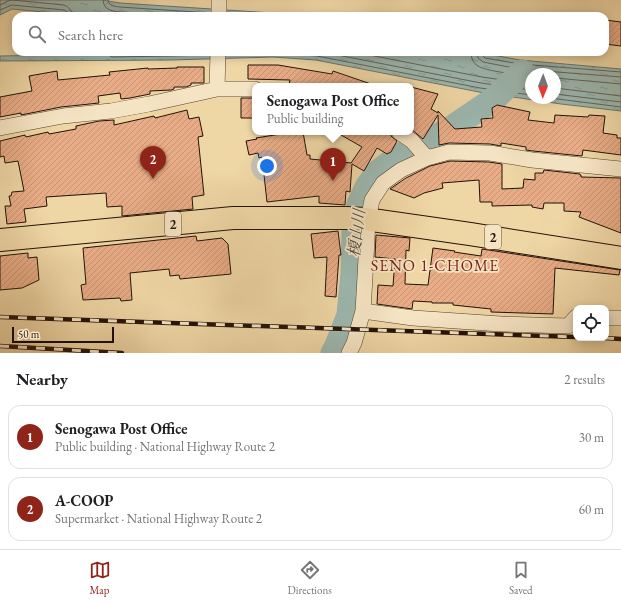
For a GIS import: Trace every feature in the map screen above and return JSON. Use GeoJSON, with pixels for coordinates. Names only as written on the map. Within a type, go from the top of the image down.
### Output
{"type":"FeatureCollection","features":[{"type":"Feature","properties":{"kind":"highway","name":"2"},"geometry":{"type":"LineString","coordinates":[[0,240],[233,218],[360,219],[478,235],[621,258]]}},
{"type":"Feature","properties":{"kind":"street"},"geometry":{"type":"LineString","coordinates":[[219,0],[219,12]]}},
{"type":"Feature","properties":{"kind":"street"},"geometry":{"type":"LineString","coordinates":[[217,89],[218,58]]}},
{"type":"Feature","properties":{"kind":"street"},"geometry":{"type":"LineString","coordinates":[[0,128],[63,116],[111,111],[217,89],[252,89]]}},
{"type":"Feature","properties":{"kind":"street"},"geometry":{"type":"LineString","coordinates":[[403,135],[412,141],[427,158]]}},
{"type":"Feature","properties":{"kind":"street"},"geometry":{"type":"LineString","coordinates":[[349,353],[354,343],[362,312],[365,277],[360,219],[383,184],[401,170],[427,158],[449,152],[490,153],[532,160],[621,169]]}},
{"type":"Feature","properties":{"kind":"street"},"geometry":{"type":"LineString","coordinates":[[362,312],[413,318],[494,324],[568,326],[573,320]]}},
{"type":"Feature","properties":{"kind":"street"},"geometry":{"type":"LineString","coordinates":[[609,318],[621,318]]}},
{"type":"Feature","properties":{"kind":"water"},"geometry":{"type":"Polygon","coordinates":[[[0,0],[102,0],[120,3],[257,12],[43,12],[12,9],[0,15],[0,0]]]}},
{"type":"Feature","properties":{"kind":"water"},"geometry":{"type":"Polygon","coordinates":[[[0,56],[12,56],[498,56],[520,60],[621,69],[621,111],[561,104],[561,68],[525,68],[525,99],[479,92],[316,60],[273,57],[170,60],[0,61],[0,56]]]}},
{"type":"Feature","properties":{"kind":"building"},"geometry":{"type":"Polygon","coordinates":[[[609,20],[621,22],[621,46],[609,44],[609,20]]]}},
{"type":"Feature","properties":{"kind":"building"},"geometry":{"type":"Polygon","coordinates":[[[248,65],[278,65],[332,74],[333,71],[368,83],[289,83],[290,80],[248,79],[248,65]]]}},
{"type":"Feature","properties":{"kind":"building"},"geometry":{"type":"Polygon","coordinates":[[[177,67],[204,67],[204,83],[191,83],[191,85],[186,87],[174,87],[174,89],[171,90],[150,91],[150,94],[130,98],[121,99],[120,93],[98,96],[99,103],[61,107],[21,115],[21,113],[0,117],[0,97],[32,91],[29,76],[57,71],[58,80],[110,75],[109,72],[177,67]]]}},
{"type":"Feature","properties":{"kind":"building"},"geometry":{"type":"Polygon","coordinates":[[[414,88],[438,94],[431,109],[438,113],[438,111],[455,129],[482,127],[481,119],[493,118],[492,108],[497,105],[530,112],[528,120],[554,123],[555,115],[588,117],[589,115],[605,116],[603,133],[617,135],[617,138],[621,138],[621,155],[583,150],[582,156],[526,150],[526,147],[501,143],[501,146],[490,144],[449,143],[439,145],[438,115],[423,139],[414,132],[414,88]]]}},
{"type":"Feature","properties":{"kind":"building"},"geometry":{"type":"Polygon","coordinates":[[[241,98],[252,98],[252,118],[241,118],[241,98]]]}},
{"type":"Feature","properties":{"kind":"building"},"geometry":{"type":"Polygon","coordinates":[[[187,110],[189,119],[199,117],[203,136],[198,137],[204,195],[192,197],[193,209],[122,216],[122,206],[107,207],[106,193],[46,197],[47,206],[24,209],[26,222],[7,224],[5,206],[11,206],[9,196],[11,196],[12,192],[24,191],[18,161],[5,163],[4,156],[0,157],[0,141],[25,135],[26,137],[48,132],[49,134],[76,129],[76,126],[99,121],[114,120],[114,125],[154,116],[155,118],[187,110]]]}},
{"type":"Feature","properties":{"kind":"building"},"geometry":{"type":"Polygon","coordinates":[[[274,135],[304,135],[307,155],[310,155],[310,159],[351,163],[362,147],[341,135],[391,135],[397,141],[391,152],[387,154],[377,148],[364,171],[352,164],[350,192],[346,191],[345,205],[319,203],[319,196],[267,202],[262,157],[259,158],[258,153],[249,155],[246,141],[257,139],[256,138],[274,135]]]}},
{"type":"Feature","properties":{"kind":"building"},"geometry":{"type":"Polygon","coordinates":[[[450,161],[489,162],[502,164],[502,189],[523,188],[524,179],[535,180],[535,173],[543,173],[544,170],[580,174],[581,177],[621,178],[621,233],[579,217],[581,212],[564,211],[564,203],[544,203],[543,209],[532,207],[532,205],[492,206],[492,202],[480,202],[479,180],[442,183],[443,188],[424,193],[414,198],[390,189],[406,178],[430,166],[450,161]]]}},
{"type":"Feature","properties":{"kind":"building"},"geometry":{"type":"Polygon","coordinates":[[[338,231],[341,255],[339,255],[336,297],[325,296],[327,257],[314,258],[311,234],[338,231]]]}},
{"type":"Feature","properties":{"kind":"building"},"geometry":{"type":"Polygon","coordinates":[[[376,235],[410,238],[409,251],[406,250],[405,284],[428,285],[433,248],[481,256],[482,249],[620,270],[619,275],[555,268],[553,314],[491,312],[491,309],[453,305],[453,303],[413,301],[412,309],[377,304],[378,285],[393,286],[395,259],[375,257],[376,235]]]}},
{"type":"Feature","properties":{"kind":"building"},"geometry":{"type":"Polygon","coordinates":[[[196,236],[197,241],[222,238],[228,244],[231,274],[180,279],[179,275],[170,276],[169,269],[130,273],[132,300],[121,301],[120,298],[83,300],[81,285],[86,284],[83,248],[196,236]]]}},
{"type":"Feature","properties":{"kind":"building"},"geometry":{"type":"Polygon","coordinates":[[[28,253],[28,258],[37,257],[39,280],[22,288],[0,290],[0,256],[28,253]]]}},
{"type":"Feature","properties":{"kind":"waterway","name":"榎山川"},"geometry":{"type":"LineString","coordinates":[[333,353],[349,315],[353,272],[354,233],[359,204],[367,187],[378,172],[399,156],[450,129],[494,99],[522,72]]}},
{"type":"Feature","properties":{"kind":"railway"},"geometry":{"type":"LineString","coordinates":[[0,317],[573,337]]}},
{"type":"Feature","properties":{"kind":"railway"},"geometry":{"type":"LineString","coordinates":[[609,338],[621,339]]}},
{"type":"Feature","properties":{"kind":"railway"},"geometry":{"type":"LineString","coordinates":[[0,346],[122,353]]}},
{"type":"Feature","properties":{"kind":"place","name":"A-COOP"},"geometry":{"type":"Point","coordinates":[153,179]}},
{"type":"Feature","properties":{"kind":"place","name":"Senogawa Post Office"},"geometry":{"type":"Point","coordinates":[333,181]}},
{"type":"Feature","properties":{"kind":"district","name":"SENO 1-CHOME"},"geometry":{"type":"Point","coordinates":[435,265]}}]}
